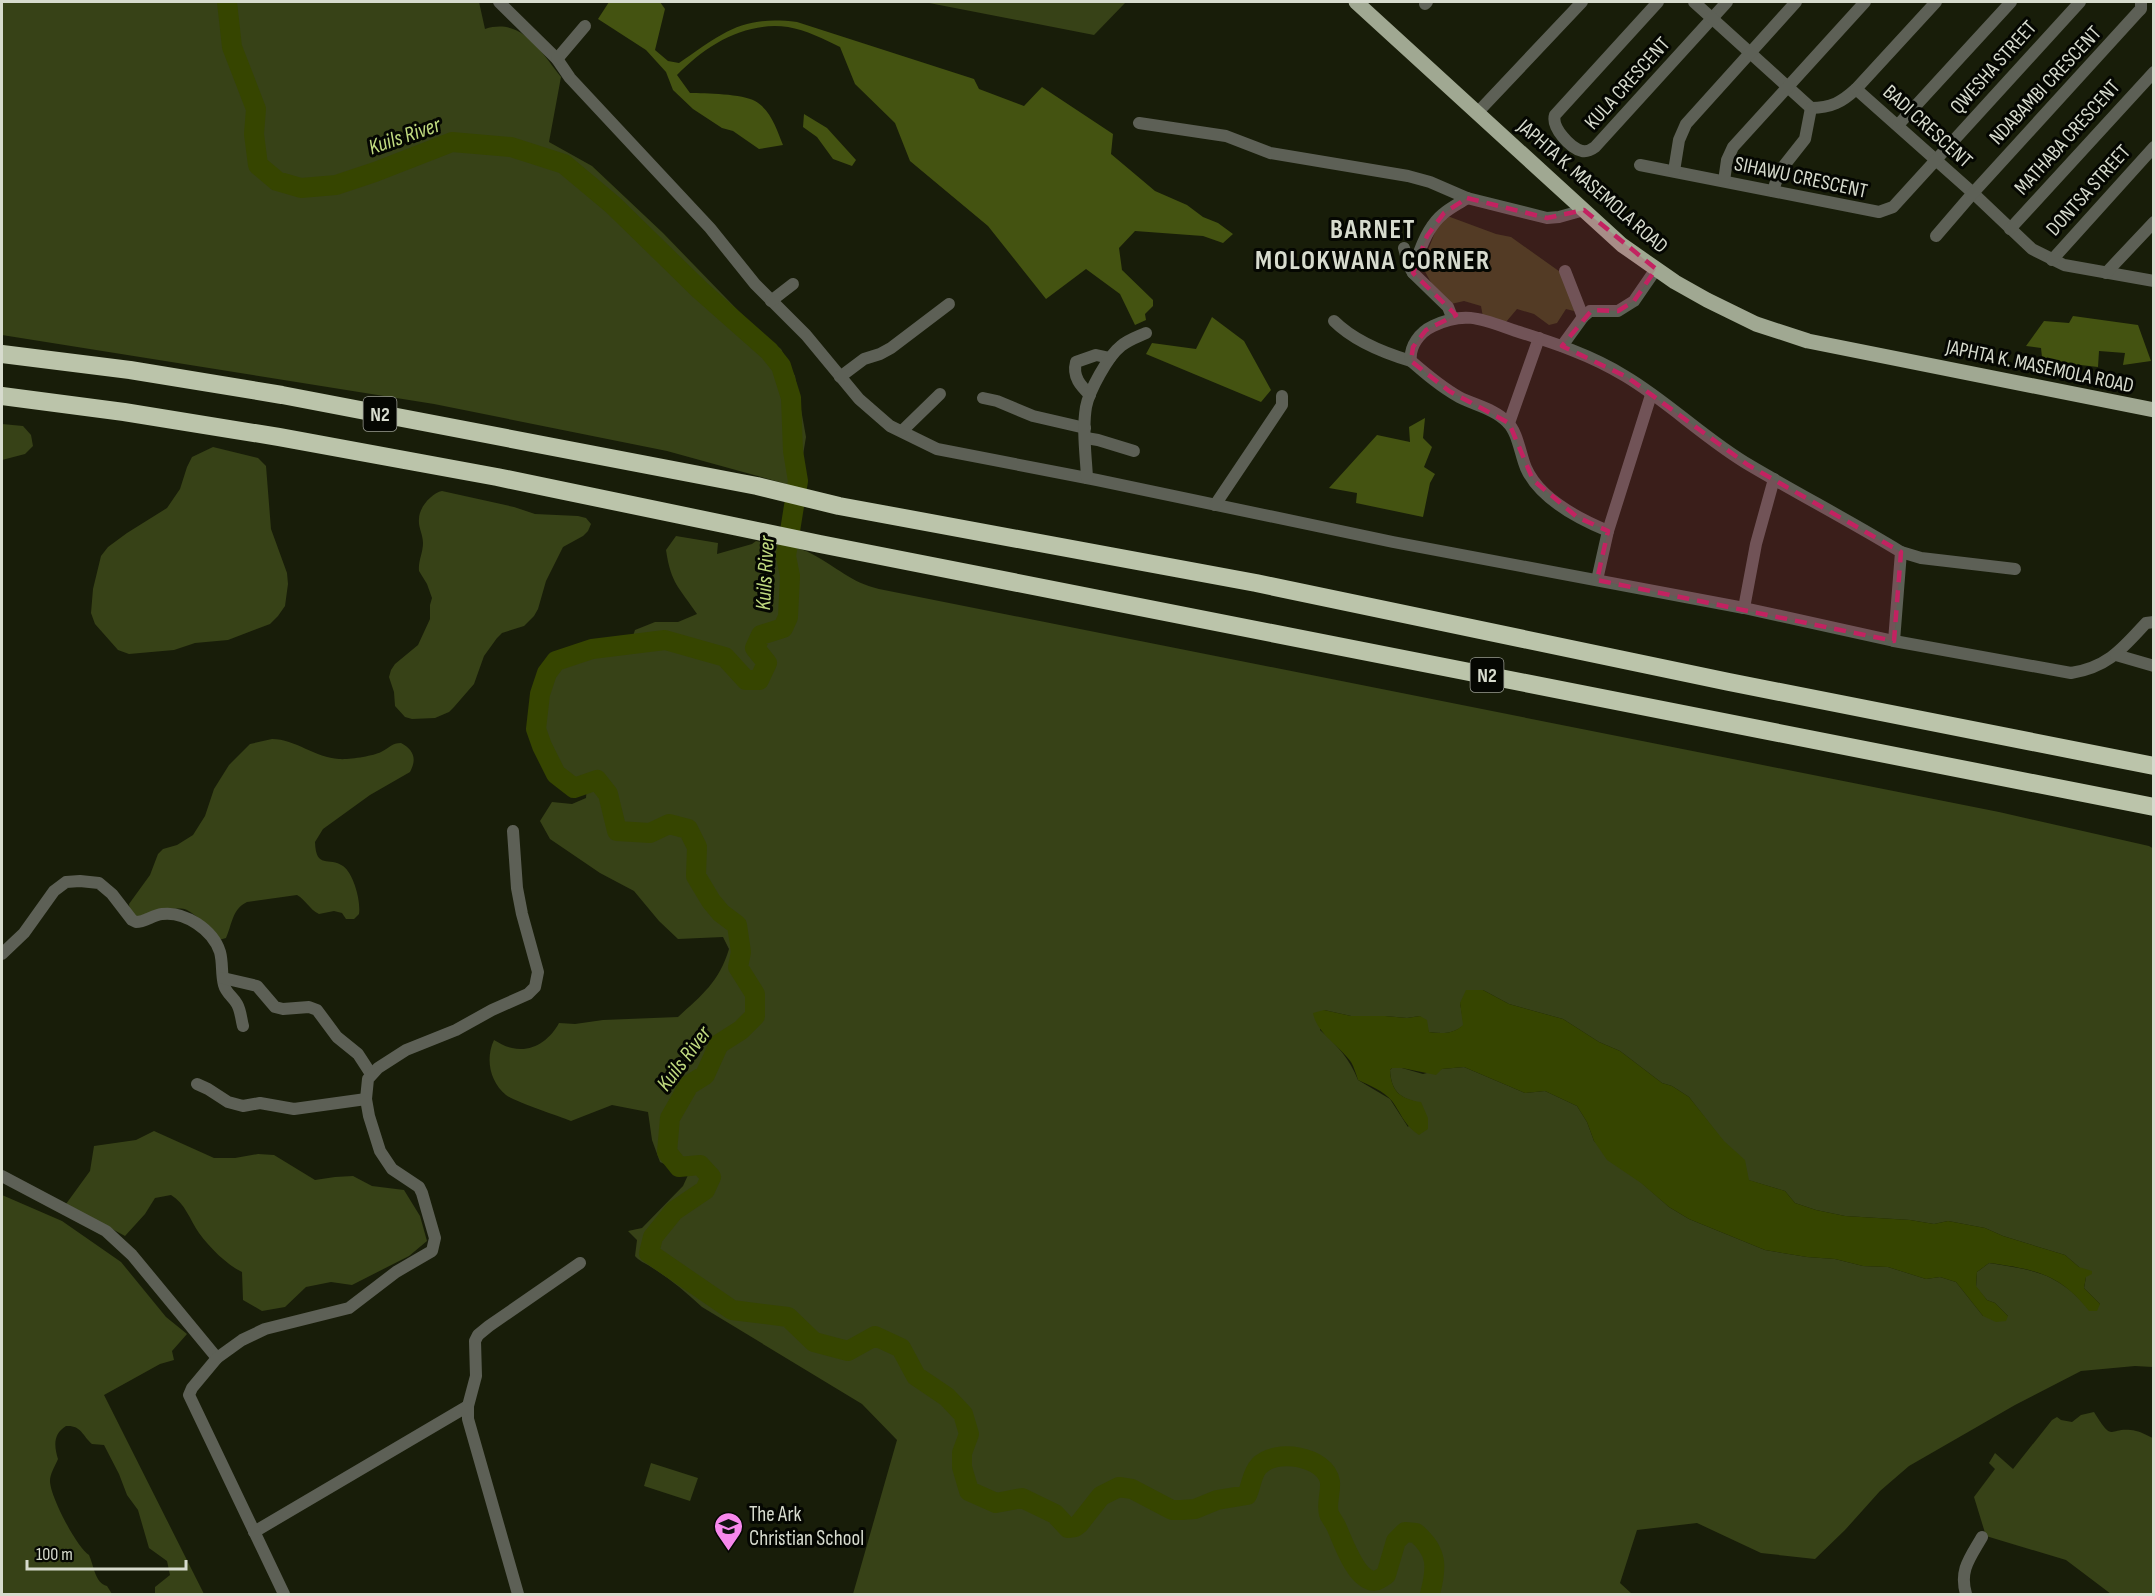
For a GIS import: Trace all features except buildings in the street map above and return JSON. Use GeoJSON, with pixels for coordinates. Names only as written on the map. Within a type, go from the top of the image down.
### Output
{"type":"FeatureCollection","features":[{"type":"Feature","properties":{"kind":"highway","name":"N2"},"geometry":{"type":"LineString","coordinates":[[2,354],[130,370],[282,395],[757,486],[828,504],[1256,583],[1729,682],[2154,766]]}},
{"type":"Feature","properties":{"kind":"highway","name":"N2"},"geometry":{"type":"LineString","coordinates":[[2,396],[124,412],[279,437],[497,477],[820,544],[2154,807]]}},
{"type":"Feature","properties":{"kind":"main road","name":"JAPHTA K. MASEMOLA ROAD"},"geometry":{"type":"LineString","coordinates":[[1356,2],[1622,245],[1707,300],[1740,316],[1808,341],[2154,410]]}},
{"type":"Feature","properties":{"kind":"street"},"geometry":{"type":"LineString","coordinates":[[499,2],[557,59],[577,86],[710,228],[771,301],[806,335],[859,399],[890,426],[938,449],[1393,542],[1744,608],[1894,641],[2071,673],[2088,671],[2116,656],[2146,623],[2154,622]]}},
{"type":"Feature","properties":{"kind":"street"},"geometry":{"type":"LineString","coordinates":[[1478,112],[1582,2]]}},
{"type":"Feature","properties":{"kind":"street","name":"KULA CRESCENT"},"geometry":{"type":"LineString","coordinates":[[1658,2],[1555,115],[1553,123],[1557,130],[1580,151],[1585,152],[1595,147],[1712,18]]}},
{"type":"Feature","properties":{"kind":"street"},"geometry":{"type":"LineString","coordinates":[[1694,2],[1811,108],[1832,107],[1842,102],[1936,2]]}},
{"type":"Feature","properties":{"kind":"street"},"geometry":{"type":"LineString","coordinates":[[1712,18],[1727,2]]}},
{"type":"Feature","properties":{"kind":"street"},"geometry":{"type":"LineString","coordinates":[[1674,171],[1679,140],[1686,124],[1796,2]]}},
{"type":"Feature","properties":{"kind":"street"},"geometry":{"type":"LineString","coordinates":[[1724,181],[1727,160],[1733,147],[1865,2]]}},
{"type":"Feature","properties":{"kind":"street"},"geometry":{"type":"LineString","coordinates":[[1898,125],[2011,2]]}},
{"type":"Feature","properties":{"kind":"street","name":"QWESHA STREET"},"geometry":{"type":"LineString","coordinates":[[1935,160],[2080,2]]}},
{"type":"Feature","properties":{"kind":"street","name":"NDABAMBI CRESCENT"},"geometry":{"type":"LineString","coordinates":[[1973,193],[2141,9],[2141,2]]}},
{"type":"Feature","properties":{"kind":"street"},"geometry":{"type":"LineString","coordinates":[[557,59],[585,26]]}},
{"type":"Feature","properties":{"kind":"street","name":"MATHABA CRESCENT"},"geometry":{"type":"LineString","coordinates":[[2010,228],[2154,72]]}},
{"type":"Feature","properties":{"kind":"street","name":"BADI CRESCENT"},"geometry":{"type":"LineString","coordinates":[[1856,89],[2032,249],[2064,265],[2154,281]]}},
{"type":"Feature","properties":{"kind":"street"},"geometry":{"type":"LineString","coordinates":[[1773,191],[1779,172],[1805,140],[1811,108]]}},
{"type":"Feature","properties":{"kind":"street"},"geometry":{"type":"LineString","coordinates":[[1139,123],[1226,136],[1270,153],[1408,176],[1430,182],[1467,198],[1546,218],[1584,210]]}},
{"type":"Feature","properties":{"kind":"street","name":"DONTSA STREET"},"geometry":{"type":"LineString","coordinates":[[2052,260],[2154,147]]}},
{"type":"Feature","properties":{"kind":"street","name":"SIHAWU CRESCENT"},"geometry":{"type":"LineString","coordinates":[[1640,165],[1884,212],[1893,207],[1935,160]]}},
{"type":"Feature","properties":{"kind":"street","name":"BADI CRESCENT"},"geometry":{"type":"LineString","coordinates":[[1936,236],[1973,193]]}},
{"type":"Feature","properties":{"kind":"street"},"geometry":{"type":"LineString","coordinates":[[1413,273],[1417,258],[1437,220],[1467,198]]}},
{"type":"Feature","properties":{"kind":"street"},"geometry":{"type":"LineString","coordinates":[[2106,273],[2154,222]]}},
{"type":"Feature","properties":{"kind":"street"},"geometry":{"type":"LineString","coordinates":[[1404,248],[1413,273],[1448,307],[1452,317]]}},
{"type":"Feature","properties":{"kind":"street"},"geometry":{"type":"LineString","coordinates":[[1562,346],[1583,317],[1594,310],[1618,311],[1634,302],[1656,269]]}},
{"type":"Feature","properties":{"kind":"street"},"geometry":{"type":"LineString","coordinates":[[1565,271],[1583,317]]}},
{"type":"Feature","properties":{"kind":"street"},"geometry":{"type":"LineString","coordinates":[[771,301],[793,284]]}},
{"type":"Feature","properties":{"kind":"street"},"geometry":{"type":"LineString","coordinates":[[840,377],[864,359],[891,348],[949,304]]}},
{"type":"Feature","properties":{"kind":"street"},"geometry":{"type":"LineString","coordinates":[[1411,362],[1411,352],[1421,334],[1452,317],[1473,318],[1539,338],[1614,370],[1748,465],[1901,552],[1921,558],[2016,569]]}},
{"type":"Feature","properties":{"kind":"street"},"geometry":{"type":"LineString","coordinates":[[1334,321],[1351,335],[1411,362],[1449,391],[1509,423],[1533,480],[1557,503],[1577,517],[1608,531]]}},
{"type":"Feature","properties":{"kind":"street"},"geometry":{"type":"LineString","coordinates":[[1087,478],[1085,433],[1086,406],[1090,395],[1110,358],[1119,347],[1146,333]]}},
{"type":"Feature","properties":{"kind":"street"},"geometry":{"type":"LineString","coordinates":[[1509,423],[1539,338]]}},
{"type":"Feature","properties":{"kind":"street"},"geometry":{"type":"LineString","coordinates":[[1090,395],[1076,378],[1074,369],[1076,362],[1096,355],[1110,358]]}},
{"type":"Feature","properties":{"kind":"street"},"geometry":{"type":"LineString","coordinates":[[902,431],[940,394]]}},
{"type":"Feature","properties":{"kind":"street"},"geometry":{"type":"LineString","coordinates":[[1597,580],[1608,531],[1651,395]]}},
{"type":"Feature","properties":{"kind":"street"},"geometry":{"type":"LineString","coordinates":[[1215,505],[1282,405],[1282,396]]}},
{"type":"Feature","properties":{"kind":"street"},"geometry":{"type":"LineString","coordinates":[[983,398],[997,401],[1085,433],[1098,440],[1134,451]]}},
{"type":"Feature","properties":{"kind":"street"},"geometry":{"type":"LineString","coordinates":[[1744,608],[1756,544],[1774,479]]}},
{"type":"Feature","properties":{"kind":"street"},"geometry":{"type":"LineString","coordinates":[[1894,641],[1901,552]]}},
{"type":"Feature","properties":{"kind":"street"},"geometry":{"type":"LineString","coordinates":[[2116,656],[2154,666]]}},
{"type":"Feature","properties":{"kind":"street"},"geometry":{"type":"LineString","coordinates":[[284,1594],[189,1395],[192,1388],[217,1358],[242,1340],[265,1329],[349,1308],[396,1272],[432,1251],[435,1238],[422,1193],[418,1187],[392,1169],[380,1151],[369,1116],[366,1089],[371,1074],[406,1050],[456,1030],[528,994],[535,987],[538,972],[522,914],[513,831]]}},
{"type":"Feature","properties":{"kind":"street"},"geometry":{"type":"LineString","coordinates":[[2,954],[24,933],[54,891],[66,882],[80,880],[99,883],[112,894],[132,920],[136,922],[163,914],[188,917],[217,944],[221,956],[223,978],[229,995],[237,1004],[243,1026]]}},
{"type":"Feature","properties":{"kind":"street"},"geometry":{"type":"LineString","coordinates":[[223,978],[257,986],[275,1008],[309,1007],[317,1010],[338,1036],[358,1054],[371,1074]]}},
{"type":"Feature","properties":{"kind":"street"},"geometry":{"type":"LineString","coordinates":[[197,1084],[228,1102],[243,1106],[260,1103],[294,1109],[366,1099]]}},
{"type":"Feature","properties":{"kind":"street"},"geometry":{"type":"LineString","coordinates":[[2,1176],[106,1231],[132,1255],[217,1358]]}},
{"type":"Feature","properties":{"kind":"street"},"geometry":{"type":"LineString","coordinates":[[518,1594],[468,1419],[468,1406],[476,1376],[475,1341],[478,1335],[580,1263]]}},
{"type":"Feature","properties":{"kind":"street"},"geometry":{"type":"LineString","coordinates":[[254,1532],[468,1406]]}},
{"type":"Feature","properties":{"kind":"street"},"geometry":{"type":"LineString","coordinates":[[1966,1594],[1963,1582],[1964,1572],[1982,1537]]}},
{"type":"Feature","properties":{"kind":"highlighted area"},"geometry":{"type":"Polygon","coordinates":[[[1467,198],[1547,218],[1584,210],[1656,269],[1634,301],[1618,311],[1592,310],[1562,346],[1627,377],[1748,465],[1901,552],[1894,641],[1597,580],[1608,531],[1577,517],[1533,480],[1509,423],[1449,391],[1411,361],[1413,347],[1426,330],[1456,315],[1413,273],[1427,236],[1444,213],[1467,198]]]}},
{"type":"Feature","properties":{"kind":"shaded area"},"geometry":{"type":"Polygon","coordinates":[[[2,2],[479,2],[485,29],[510,28],[520,32],[538,48],[561,77],[549,142],[592,166],[663,233],[756,329],[781,349],[795,376],[806,437],[801,467],[790,485],[667,451],[434,404],[2,335],[2,2]]]}},
{"type":"Feature","properties":{"kind":"shaded area"},"geometry":{"type":"Polygon","coordinates":[[[609,2],[660,2],[665,9],[655,50],[668,61],[679,63],[721,35],[747,24],[761,21],[797,22],[974,79],[979,89],[1024,106],[1042,87],[1113,134],[1111,154],[1155,191],[1187,205],[1233,234],[1223,243],[1203,236],[1135,231],[1119,248],[1122,270],[1153,300],[1153,306],[1145,314],[1146,320],[1135,325],[1120,294],[1086,269],[1046,299],[988,226],[910,161],[895,123],[855,84],[840,47],[795,28],[772,26],[757,28],[714,45],[677,75],[690,93],[742,97],[761,105],[773,121],[783,145],[759,149],[733,131],[722,128],[693,109],[673,90],[666,72],[646,50],[598,19],[609,2]]]}},
{"type":"Feature","properties":{"kind":"shaded area"},"geometry":{"type":"Polygon","coordinates":[[[924,2],[1126,2],[1094,35],[924,2]]]}},
{"type":"Feature","properties":{"kind":"shaded area"},"geometry":{"type":"Polygon","coordinates":[[[804,114],[827,128],[856,160],[852,166],[833,159],[817,137],[803,127],[804,114]]]}},
{"type":"Feature","properties":{"kind":"shaded area"},"geometry":{"type":"Polygon","coordinates":[[[1442,214],[1496,234],[1511,237],[1563,274],[1578,312],[1566,309],[1557,323],[1549,325],[1534,314],[1517,309],[1506,322],[1483,317],[1481,306],[1464,301],[1451,304],[1434,288],[1422,266],[1442,214]]]}},
{"type":"Feature","properties":{"kind":"shaded area"},"geometry":{"type":"Polygon","coordinates":[[[2073,316],[2138,325],[2151,361],[2123,365],[2125,353],[2099,351],[2098,367],[2072,364],[2042,357],[2041,348],[2026,346],[2044,321],[2069,323],[2073,316]]]}},
{"type":"Feature","properties":{"kind":"shaded area"},"geometry":{"type":"Polygon","coordinates":[[[1212,317],[1244,341],[1271,390],[1261,402],[1146,354],[1152,343],[1196,349],[1212,317]]]}},
{"type":"Feature","properties":{"kind":"shaded area"},"geometry":{"type":"Polygon","coordinates":[[[1425,418],[1423,438],[1432,447],[1424,467],[1435,474],[1430,483],[1423,517],[1356,503],[1357,493],[1329,488],[1377,435],[1410,442],[1409,427],[1425,418]]]}},
{"type":"Feature","properties":{"kind":"shaded area"},"geometry":{"type":"Polygon","coordinates":[[[2,424],[23,426],[31,435],[33,446],[25,454],[2,460],[2,424]]]}},
{"type":"Feature","properties":{"kind":"shaded area"},"geometry":{"type":"Polygon","coordinates":[[[213,447],[258,458],[266,466],[271,529],[287,573],[285,606],[270,624],[228,640],[195,643],[174,650],[129,654],[118,650],[95,624],[91,613],[93,589],[101,556],[108,547],[127,533],[167,508],[180,489],[192,457],[213,447]]]}},
{"type":"Feature","properties":{"kind":"shaded area"},"geometry":{"type":"Polygon","coordinates":[[[442,491],[535,514],[578,516],[586,518],[591,524],[583,536],[563,547],[546,581],[534,616],[524,626],[502,633],[497,638],[484,656],[474,684],[454,707],[449,712],[435,718],[412,719],[405,717],[395,706],[394,692],[389,677],[395,664],[418,645],[430,619],[432,598],[419,571],[423,543],[419,519],[421,510],[427,501],[442,491]]]}},
{"type":"Feature","properties":{"kind":"shaded area"},"geometry":{"type":"Polygon","coordinates":[[[676,536],[718,543],[717,554],[756,541],[785,546],[807,551],[852,578],[879,589],[1999,812],[2149,846],[2154,849],[2153,1367],[2135,1366],[2081,1371],[2015,1405],[1909,1466],[1880,1491],[1815,1559],[1761,1553],[1697,1523],[1637,1530],[1620,1583],[1632,1594],[853,1594],[897,1440],[862,1404],[702,1307],[658,1271],[635,1256],[637,1240],[628,1231],[642,1228],[683,1186],[688,1175],[660,1162],[652,1140],[648,1112],[612,1105],[571,1121],[506,1095],[496,1084],[491,1070],[490,1055],[494,1040],[510,1047],[527,1049],[545,1040],[559,1023],[575,1024],[603,1020],[678,1017],[702,995],[715,979],[729,949],[723,937],[678,939],[659,921],[634,891],[600,873],[550,839],[540,821],[552,802],[572,804],[586,798],[587,785],[574,788],[560,778],[550,765],[541,745],[536,728],[536,712],[546,676],[555,663],[570,655],[612,646],[630,645],[635,630],[655,622],[678,622],[697,614],[673,578],[666,550],[676,536]],[[1483,990],[1460,1003],[1464,1025],[1448,1033],[1429,1032],[1420,1016],[1407,1018],[1351,1016],[1324,1010],[1320,1030],[1342,1053],[1358,1080],[1390,1099],[1408,1127],[1421,1103],[1398,1093],[1392,1084],[1390,1070],[1402,1068],[1423,1074],[1464,1067],[1525,1093],[1545,1091],[1577,1106],[1587,1122],[1594,1141],[1669,1207],[1689,1219],[1765,1250],[1835,1259],[1863,1266],[1888,1267],[1926,1279],[1940,1277],[1956,1282],[1983,1316],[2008,1316],[1995,1303],[1987,1300],[1976,1287],[1977,1272],[1989,1263],[2045,1275],[2067,1288],[2090,1311],[2100,1304],[2084,1288],[2086,1277],[2079,1267],[2065,1255],[2003,1236],[1985,1228],[1948,1221],[1934,1224],[1910,1220],[1845,1216],[1816,1210],[1795,1203],[1785,1191],[1748,1180],[1746,1171],[1689,1097],[1672,1086],[1662,1083],[1620,1051],[1599,1042],[1563,1019],[1509,1004],[1483,990]]]}},
{"type":"Feature","properties":{"kind":"shaded area"},"geometry":{"type":"Polygon","coordinates":[[[272,739],[289,742],[330,758],[372,755],[398,743],[405,746],[413,755],[410,772],[370,795],[323,829],[315,842],[316,851],[321,859],[338,863],[347,870],[358,896],[359,914],[354,919],[346,919],[342,913],[334,911],[319,914],[297,895],[247,902],[235,913],[226,938],[219,940],[187,910],[168,910],[134,918],[129,904],[150,875],[158,854],[163,849],[177,845],[193,835],[205,816],[214,789],[229,765],[250,744],[272,739]]]}},
{"type":"Feature","properties":{"kind":"shaded area"},"geometry":{"type":"Polygon","coordinates":[[[1466,990],[1483,990],[1509,1004],[1563,1019],[1599,1042],[1620,1051],[1662,1083],[1672,1086],[1689,1097],[1724,1141],[1745,1160],[1749,1180],[1785,1191],[1795,1203],[1816,1210],[1845,1216],[1910,1220],[1934,1224],[1948,1221],[1985,1228],[2003,1236],[2065,1255],[2079,1267],[2092,1271],[2092,1274],[2086,1277],[2084,1288],[2100,1304],[2097,1311],[2089,1311],[2067,1289],[2045,1275],[1989,1263],[1977,1272],[1976,1286],[1987,1300],[1995,1303],[2008,1316],[2006,1321],[1996,1322],[1983,1316],[1956,1282],[1940,1277],[1926,1279],[1888,1267],[1863,1266],[1835,1259],[1765,1250],[1689,1219],[1669,1207],[1641,1183],[1607,1160],[1594,1141],[1587,1122],[1577,1106],[1545,1091],[1525,1093],[1464,1067],[1442,1069],[1436,1075],[1402,1068],[1390,1070],[1392,1084],[1398,1093],[1408,1099],[1421,1102],[1428,1118],[1428,1129],[1419,1135],[1407,1124],[1389,1097],[1358,1080],[1351,1062],[1319,1027],[1313,1013],[1324,1010],[1351,1016],[1407,1018],[1420,1016],[1427,1020],[1429,1032],[1447,1033],[1463,1025],[1460,1003],[1466,990]]]}},
{"type":"Feature","properties":{"kind":"shaded area"},"geometry":{"type":"Polygon","coordinates":[[[154,1131],[214,1158],[274,1155],[315,1180],[353,1176],[372,1186],[404,1190],[420,1216],[427,1241],[409,1256],[352,1285],[331,1282],[306,1287],[285,1307],[262,1311],[243,1300],[242,1272],[224,1260],[208,1244],[184,1207],[171,1195],[155,1198],[145,1214],[125,1236],[66,1204],[90,1171],[94,1146],[136,1140],[154,1131]]]}},
{"type":"Feature","properties":{"kind":"shaded area"},"geometry":{"type":"Polygon","coordinates":[[[2,1195],[62,1221],[121,1262],[166,1317],[187,1334],[172,1351],[174,1360],[160,1364],[104,1395],[204,1594],[155,1594],[155,1587],[170,1575],[167,1561],[149,1548],[138,1510],[127,1495],[104,1445],[92,1444],[78,1429],[66,1426],[59,1433],[56,1441],[58,1459],[51,1476],[51,1488],[71,1532],[89,1555],[97,1578],[107,1586],[112,1594],[2,1594],[2,1195]]]}},
{"type":"Feature","properties":{"kind":"shaded area"},"geometry":{"type":"Polygon","coordinates":[[[2094,1412],[2109,1431],[2136,1431],[2153,1438],[2153,1594],[2111,1594],[2066,1560],[1986,1536],[1974,1497],[1995,1469],[1989,1463],[1995,1453],[2013,1469],[2052,1420],[2057,1417],[2072,1422],[2081,1415],[2094,1412]]]}},
{"type":"Feature","properties":{"kind":"shaded area"},"geometry":{"type":"Polygon","coordinates":[[[651,1463],[698,1478],[690,1501],[644,1486],[651,1463]]]}},
{"type":"Feature","properties":{"kind":"waterway","name":"Kuils River"},"geometry":{"type":"LineString","coordinates":[[227,2],[232,47],[256,109],[254,134],[258,165],[277,181],[301,188],[336,185],[452,142],[511,147],[564,164],[613,205],[700,290],[769,351],[781,366],[791,398],[793,451],[798,481],[786,556],[790,576],[788,617],[783,628],[761,635],[755,648],[767,663],[759,680],[746,680],[725,657],[665,640],[592,649],[556,661],[547,673],[540,694],[536,729],[556,774],[574,788],[597,780],[608,794],[617,831],[650,833],[669,824],[688,829],[697,847],[696,876],[721,913],[737,925],[741,952],[738,967],[755,994],[755,1016],[741,1030],[719,1044],[705,1075],[689,1085],[670,1118],[667,1152],[679,1167],[700,1165],[711,1177],[705,1190],[674,1211],[653,1237],[649,1253],[732,1310],[788,1317],[814,1342],[848,1351],[875,1336],[901,1348],[916,1376],[947,1397],[963,1414],[969,1434],[962,1453],[962,1467],[969,1491],[996,1503],[1022,1498],[1055,1514],[1068,1528],[1075,1527],[1101,1496],[1119,1487],[1132,1489],[1172,1510],[1195,1509],[1217,1500],[1247,1495],[1253,1476],[1266,1460],[1287,1456],[1299,1458],[1310,1461],[1326,1473],[1330,1482],[1329,1514],[1359,1572],[1372,1581],[1386,1575],[1396,1541],[1405,1532],[1416,1533],[1428,1547],[1434,1560],[1434,1576],[1430,1594]]}},
{"type":"Feature","properties":{"kind":"place","name":"The Ark Christian School"},"geometry":{"type":"Point","coordinates":[728,1552]}},
{"type":"Feature","properties":{"kind":"district","name":"BARNET MOLOKWANA CORNER"},"geometry":{"type":"Point","coordinates":[1373,244]}}]}
